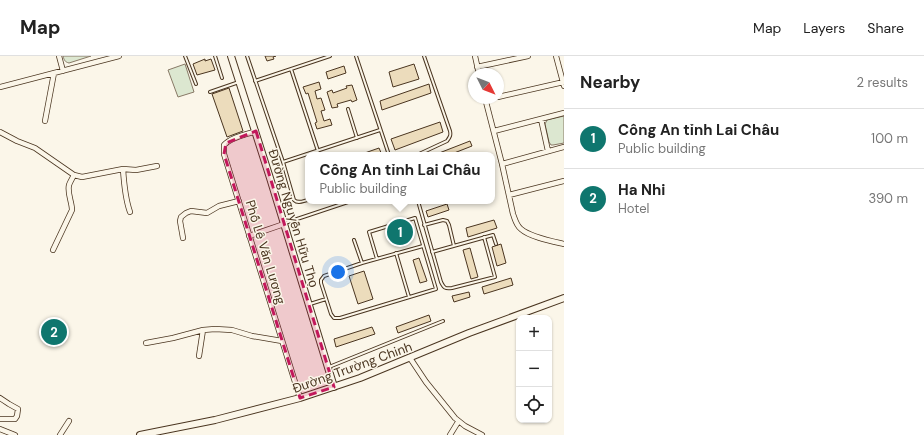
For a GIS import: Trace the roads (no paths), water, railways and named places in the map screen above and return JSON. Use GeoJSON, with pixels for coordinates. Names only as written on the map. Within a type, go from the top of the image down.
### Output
{"type":"FeatureCollection","features":[{"type":"Feature","properties":{"kind":"main road","name":"Đường Nguyễn Hữu Thọ"},"geometry":{"type":"LineString","coordinates":[[231,56],[256,131],[334,387]]}},
{"type":"Feature","properties":{"kind":"main road","name":"Đường Trường Chinh"},"geometry":{"type":"LineString","coordinates":[[140,435],[207,422],[300,398],[360,378],[469,333],[564,298]]}},
{"type":"Feature","properties":{"kind":"street"},"geometry":{"type":"LineString","coordinates":[[59,56],[63,71]]}},
{"type":"Feature","properties":{"kind":"street"},"geometry":{"type":"LineString","coordinates":[[0,87],[120,56]]}},
{"type":"Feature","properties":{"kind":"street"},"geometry":{"type":"LineString","coordinates":[[475,56],[477,67],[528,56]]}},
{"type":"Feature","properties":{"kind":"street"},"geometry":{"type":"LineString","coordinates":[[504,96],[564,83],[556,56]]}},
{"type":"Feature","properties":{"kind":"street"},"geometry":{"type":"LineString","coordinates":[[45,121],[54,73]]}},
{"type":"Feature","properties":{"kind":"street"},"geometry":{"type":"LineString","coordinates":[[487,104],[515,221],[520,228],[530,234],[564,244]]}},
{"type":"Feature","properties":{"kind":"street"},"geometry":{"type":"LineString","coordinates":[[494,131],[564,113]]}},
{"type":"Feature","properties":{"kind":"street"},"geometry":{"type":"LineString","coordinates":[[541,119],[548,151]]}},
{"type":"Feature","properties":{"kind":"street","name":"Phố Lê Văn Lương"},"geometry":{"type":"LineString","coordinates":[[256,131],[229,141],[224,145],[224,154],[300,398]]}},
{"type":"Feature","properties":{"kind":"street"},"geometry":{"type":"LineString","coordinates":[[0,132],[17,142],[38,150],[74,175],[82,177],[123,169],[136,170],[157,166]]}},
{"type":"Feature","properties":{"kind":"street"},"geometry":{"type":"LineString","coordinates":[[502,164],[564,147]]}},
{"type":"Feature","properties":{"kind":"street"},"geometry":{"type":"LineString","coordinates":[[123,169],[125,192],[130,212]]}},
{"type":"Feature","properties":{"kind":"street"},"geometry":{"type":"LineString","coordinates":[[52,250],[71,213],[72,205],[69,188],[74,175]]}},
{"type":"Feature","properties":{"kind":"street"},"geometry":{"type":"LineString","coordinates":[[509,196],[564,181]]}},
{"type":"Feature","properties":{"kind":"street"},"geometry":{"type":"LineString","coordinates":[[183,238],[180,221],[181,217],[186,213],[191,211],[207,213],[219,206],[239,201]]}},
{"type":"Feature","properties":{"kind":"street"},"geometry":{"type":"LineString","coordinates":[[249,236],[284,224]]}},
{"type":"Feature","properties":{"kind":"street"},"geometry":{"type":"LineString","coordinates":[[146,343],[203,330],[232,330],[252,336],[282,341]]}},
{"type":"Feature","properties":{"kind":"street"},"geometry":{"type":"LineString","coordinates":[[199,356],[203,330]]}},
{"type":"Feature","properties":{"kind":"street"},"geometry":{"type":"LineString","coordinates":[[410,358],[426,382],[458,422],[482,435]]}},
{"type":"Feature","properties":{"kind":"street"},"geometry":{"type":"LineString","coordinates":[[0,398],[18,409],[15,419],[0,419]]}},
{"type":"Feature","properties":{"kind":"street"},"geometry":{"type":"LineString","coordinates":[[60,435],[69,421]]}},
{"type":"Feature","properties":{"kind":"street"},"geometry":{"type":"LineString","coordinates":[[450,435],[458,422]]}},
{"type":"Feature","properties":{"kind":"street"},"geometry":{"type":"LineString","coordinates":[[0,429],[15,435]]}},
{"type":"Feature","properties":{"kind":"lane"},"geometry":{"type":"LineString","coordinates":[[186,56],[196,84]]}},
{"type":"Feature","properties":{"kind":"lane"},"geometry":{"type":"LineString","coordinates":[[215,56],[222,78]]}},
{"type":"Feature","properties":{"kind":"lane"},"geometry":{"type":"LineString","coordinates":[[246,56],[283,162],[294,200],[299,202],[305,201]]}},
{"type":"Feature","properties":{"kind":"lane"},"geometry":{"type":"LineString","coordinates":[[255,81],[330,56]]}},
{"type":"Feature","properties":{"kind":"lane"},"geometry":{"type":"LineString","coordinates":[[356,56],[387,152]]}},
{"type":"Feature","properties":{"kind":"lane"},"geometry":{"type":"LineString","coordinates":[[424,56],[450,135],[450,138],[447,141],[424,152]]}},
{"type":"Feature","properties":{"kind":"lane"},"geometry":{"type":"LineString","coordinates":[[291,69],[318,151]]}},
{"type":"Feature","properties":{"kind":"lane"},"geometry":{"type":"LineString","coordinates":[[210,92],[240,82]]}},
{"type":"Feature","properties":{"kind":"lane"},"geometry":{"type":"LineString","coordinates":[[348,109],[357,138]]}},
{"type":"Feature","properties":{"kind":"lane"},"geometry":{"type":"LineString","coordinates":[[315,152],[380,130]]}},
{"type":"Feature","properties":{"kind":"lane"},"geometry":{"type":"LineString","coordinates":[[283,162],[305,155]]}},
{"type":"Feature","properties":{"kind":"lane"},"geometry":{"type":"LineString","coordinates":[[284,224],[342,204]]}},
{"type":"Feature","properties":{"kind":"lane"},"geometry":{"type":"LineString","coordinates":[[419,204],[441,282],[445,289],[495,277],[484,238]]}},
{"type":"Feature","properties":{"kind":"lane"},"geometry":{"type":"LineString","coordinates":[[377,259],[369,232],[415,218],[436,289],[336,319],[331,314],[321,283],[322,277],[362,263],[377,259],[396,253],[423,246]]}},
{"type":"Feature","properties":{"kind":"lane"},"geometry":{"type":"LineString","coordinates":[[424,225],[442,220],[447,221],[454,246]]}},
{"type":"Feature","properties":{"kind":"lane"},"geometry":{"type":"LineString","coordinates":[[432,252],[494,235],[496,244]]}},
{"type":"Feature","properties":{"kind":"lane"},"geometry":{"type":"LineString","coordinates":[[354,240],[362,263]]}},
{"type":"Feature","properties":{"kind":"lane"},"geometry":{"type":"LineString","coordinates":[[396,253],[409,297]]}},
{"type":"Feature","properties":{"kind":"lane"},"geometry":{"type":"LineString","coordinates":[[309,304],[326,299]]}},
{"type":"Feature","properties":{"kind":"lane"},"geometry":{"type":"LineString","coordinates":[[328,368],[443,321]]}},
{"type":"Feature","properties":{"kind":"place","name":"Công An tỉnh Lai Châu"},"geometry":{"type":"Point","coordinates":[400,232]}},
{"type":"Feature","properties":{"kind":"place","name":"Ha Nhi"},"geometry":{"type":"Point","coordinates":[54,332]}}]}
